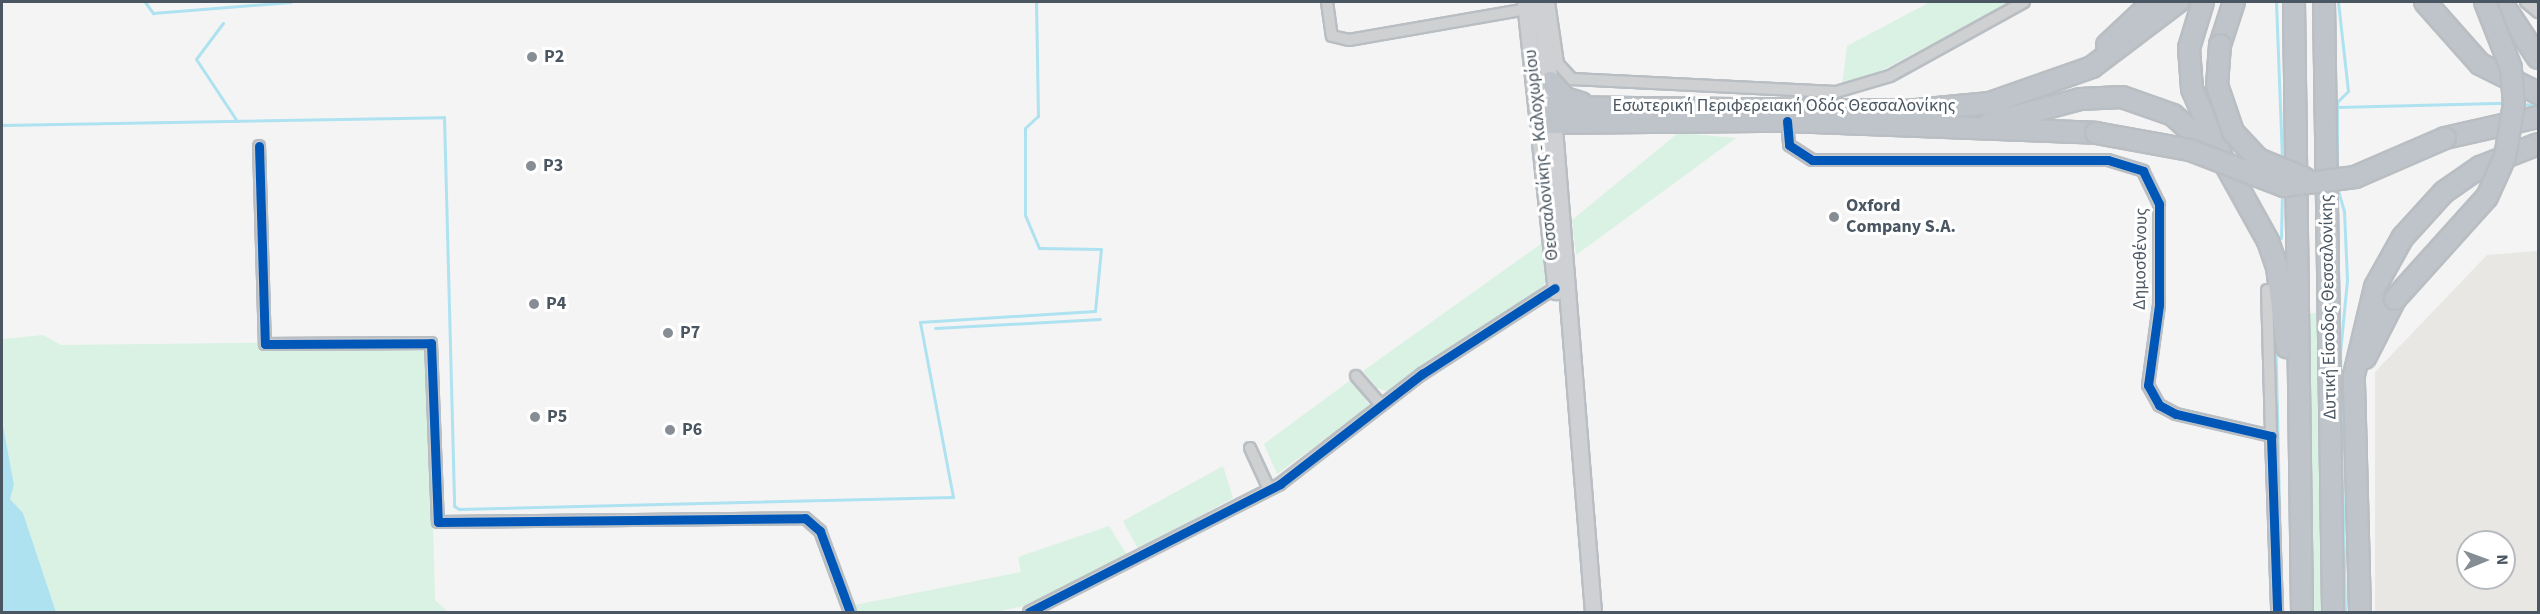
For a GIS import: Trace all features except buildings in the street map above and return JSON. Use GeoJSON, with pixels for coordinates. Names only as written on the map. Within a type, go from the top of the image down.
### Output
{"type":"FeatureCollection","features":[{"type":"Feature","properties":{"kind":"highway"},"geometry":{"type":"LineString","coordinates":[[2203,2],[2188,48],[2192,89],[2224,162],[2277,267],[2300,475]]}},
{"type":"Feature","properties":{"kind":"highway"},"geometry":{"type":"LineString","coordinates":[[2234,2],[2220,45],[2220,96],[2241,143],[2280,171],[2321,181]]}},
{"type":"Feature","properties":{"kind":"highway","name":"Δυτική Είσοδος Θεσσαλονίκης"},"geometry":{"type":"LineString","coordinates":[[2294,2],[2302,612]]}},
{"type":"Feature","properties":{"kind":"highway","name":"Δυτική Είσοδος Θεσσαλονίκης"},"geometry":{"type":"LineString","coordinates":[[2324,2],[2333,612]]}},
{"type":"Feature","properties":{"kind":"highway"},"geometry":{"type":"LineString","coordinates":[[2425,2],[2457,42],[2493,73],[2538,93]]}},
{"type":"Feature","properties":{"kind":"highway"},"geometry":{"type":"LineString","coordinates":[[2355,407],[2370,345],[2395,299],[2487,196],[2505,157],[2514,104],[2511,68],[2485,2]]}},
{"type":"Feature","properties":{"kind":"highway"},"geometry":{"type":"LineString","coordinates":[[2501,2],[2538,58]]}},
{"type":"Feature","properties":{"kind":"highway"},"geometry":{"type":"LineString","coordinates":[[2053,83],[2161,6]]}},
{"type":"Feature","properties":{"kind":"highway","name":"Εσωτερική Περιφερειακή Οδός Θεσσαλονίκης"},"geometry":{"type":"LineString","coordinates":[[1547,115],[1584,104],[1952,109],[2053,83],[2112,55],[2161,6]]}},
{"type":"Feature","properties":{"kind":"highway"},"geometry":{"type":"LineString","coordinates":[[1550,82],[1564,98],[1584,104]]}},
{"type":"Feature","properties":{"kind":"highway"},"geometry":{"type":"LineString","coordinates":[[1949,129],[2080,99],[2122,97],[2173,115],[2224,162]]}},
{"type":"Feature","properties":{"kind":"highway","name":"Εσωτερική Περιφερειακή Οδός Θεσσαλονίκης"},"geometry":{"type":"LineString","coordinates":[[1547,115],[1787,121],[2096,133],[2190,150],[2284,186],[2370,172],[2475,128],[2538,117]]}},
{"type":"Feature","properties":{"kind":"highway"},"geometry":{"type":"LineString","coordinates":[[2360,612],[2355,407],[2362,326],[2375,287],[2403,237],[2462,177],[2538,144]]}},
{"type":"Feature","properties":{"kind":"main road","name":"Θεσσαλονίκης - Καλοχωρίου"},"geometry":{"type":"LineString","coordinates":[[1530,4],[1550,82],[1547,115],[1551,242],[1555,282],[1567,344]]}},
{"type":"Feature","properties":{"kind":"main road","name":"Θεσσαλονίκης - Καλοχωρίου"},"geometry":{"type":"LineString","coordinates":[[1530,4],[1561,227],[1567,344],[1593,612]]}},
{"type":"Feature","properties":{"kind":"street"},"geometry":{"type":"LineString","coordinates":[[1327,2],[1332,36],[1349,40],[1530,4]]}},
{"type":"Feature","properties":{"kind":"street"},"geometry":{"type":"LineString","coordinates":[[1549,2],[1561,71],[1583,81],[1848,91],[1890,76],[2024,2]]}},
{"type":"Feature","properties":{"kind":"street"},"geometry":{"type":"LineString","coordinates":[[2526,2],[2538,12]]}},
{"type":"Feature","properties":{"kind":"street"},"geometry":{"type":"LineString","coordinates":[[1583,81],[1584,104]]}},
{"type":"Feature","properties":{"kind":"street","name":"Δημοσθένους"},"geometry":{"type":"LineString","coordinates":[[1787,121],[1789,145],[1812,160],[2108,159],[2143,171],[2159,204],[2159,305],[2147,364],[2152,394],[2176,414],[2271,436]]}},
{"type":"Feature","properties":{"kind":"street"},"geometry":{"type":"LineString","coordinates":[[259,146],[265,344],[430,343],[438,522],[805,518],[820,531],[850,612]]}},
{"type":"Feature","properties":{"kind":"street"},"geometry":{"type":"LineString","coordinates":[[1029,612],[1269,489],[1381,405],[1555,282]]}},
{"type":"Feature","properties":{"kind":"street"},"geometry":{"type":"LineString","coordinates":[[2267,290],[2277,612]]}},
{"type":"Feature","properties":{"kind":"street"},"geometry":{"type":"LineString","coordinates":[[1356,376],[1381,405]]}},
{"type":"Feature","properties":{"kind":"street"},"geometry":{"type":"LineString","coordinates":[[1250,448],[1269,489]]}},
{"type":"Feature","properties":{"kind":"shaded area"},"geometry":{"type":"Polygon","coordinates":[[[2538,251],[2538,612],[2375,612],[2375,372],[2487,255],[2538,251]]]}},
{"type":"Feature","properties":{"kind":"green space"},"geometry":{"type":"Polygon","coordinates":[[[1930,2],[2012,2],[1875,74],[1842,85],[1847,46],[1930,2]]]}},
{"type":"Feature","properties":{"kind":"green space"},"geometry":{"type":"Polygon","coordinates":[[[1678,133],[1736,138],[1576,255],[1572,220],[1678,133]]]}},
{"type":"Feature","properties":{"kind":"green space"},"geometry":{"type":"Polygon","coordinates":[[[1545,241],[1551,275],[1543,286],[1390,392],[1377,388],[1363,371],[1545,241]]]}},
{"type":"Feature","properties":{"kind":"green space"},"geometry":{"type":"Polygon","coordinates":[[[2321,312],[2326,612],[2312,612],[2308,314],[2321,312]]]}},
{"type":"Feature","properties":{"kind":"green space"},"geometry":{"type":"Polygon","coordinates":[[[43,335],[61,345],[428,341],[435,600],[448,612],[56,612],[23,513],[10,499],[14,485],[2,420],[2,339],[43,335]]]}},
{"type":"Feature","properties":{"kind":"green space"},"geometry":{"type":"Polygon","coordinates":[[[1352,379],[1370,406],[1277,474],[1264,444],[1352,379]]]}},
{"type":"Feature","properties":{"kind":"green space"},"geometry":{"type":"Polygon","coordinates":[[[1223,466],[1233,498],[1138,549],[1123,521],[1223,466]]]}},
{"type":"Feature","properties":{"kind":"green space"},"geometry":{"type":"Polygon","coordinates":[[[1109,526],[1127,555],[1029,605],[995,612],[858,612],[855,605],[1021,572],[1018,557],[1109,526]]]}},
{"type":"Feature","properties":{"kind":"water"},"geometry":{"type":"Polygon","coordinates":[[[2,420],[14,485],[10,499],[23,513],[56,612],[2,612],[2,420]]]}},
{"type":"Feature","properties":{"kind":"waterway"},"geometry":{"type":"LineString","coordinates":[[145,2],[153,13],[291,2]]}},
{"type":"Feature","properties":{"kind":"waterway"},"geometry":{"type":"LineString","coordinates":[[2,125],[444,117],[454,506],[459,509],[953,497],[920,322],[1095,311],[1101,249],[1039,248],[1025,215],[1025,128],[1038,116],[1036,2]]}},
{"type":"Feature","properties":{"kind":"waterway"},"geometry":{"type":"LineString","coordinates":[[2276,2],[2282,161]]}},
{"type":"Feature","properties":{"kind":"waterway"},"geometry":{"type":"LineString","coordinates":[[2337,172],[2337,102],[2348,91],[2338,2]]}},
{"type":"Feature","properties":{"kind":"waterway"},"geometry":{"type":"LineString","coordinates":[[223,23],[196,59],[237,121]]}},
{"type":"Feature","properties":{"kind":"waterway"},"geometry":{"type":"LineString","coordinates":[[2337,107],[2506,103]]}},
{"type":"Feature","properties":{"kind":"waterway"},"geometry":{"type":"LineString","coordinates":[[2522,104],[2538,105]]}},
{"type":"Feature","properties":{"kind":"waterway"},"geometry":{"type":"LineString","coordinates":[[2337,187],[2344,211],[2347,280],[2340,353],[2345,612]]}},
{"type":"Feature","properties":{"kind":"waterway"},"geometry":{"type":"LineString","coordinates":[[2281,238],[2282,191]]}},
{"type":"Feature","properties":{"kind":"waterway"},"geometry":{"type":"LineString","coordinates":[[935,328],[1100,319]]}},
{"type":"Feature","properties":{"kind":"waterway"},"geometry":{"type":"LineString","coordinates":[[2275,326],[2280,551]]}},
{"type":"Feature","properties":{"kind":"cycle path"},"geometry":{"type":"LineString","coordinates":[[1787,121],[1789,145],[1812,160],[2108,160],[2143,171],[2159,204],[2159,305],[2148,385],[2159,405],[2176,414],[2271,436],[2277,612]]}},
{"type":"Feature","properties":{"kind":"cycle path"},"geometry":{"type":"LineString","coordinates":[[259,146],[265,344],[431,343],[438,522],[805,518],[820,531],[850,612]]}},
{"type":"Feature","properties":{"kind":"cycle path"},"geometry":{"type":"LineString","coordinates":[[1029,612],[1280,484],[1422,374],[1555,288]]}},
{"type":"Feature","properties":{"kind":"place","name":"P2"},"geometry":{"type":"Point","coordinates":[532,57]}},
{"type":"Feature","properties":{"kind":"place","name":"P3"},"geometry":{"type":"Point","coordinates":[531,166]}},
{"type":"Feature","properties":{"kind":"place","name":"Oxford Company S.A."},"geometry":{"type":"Point","coordinates":[1834,217]}},
{"type":"Feature","properties":{"kind":"place","name":"P4"},"geometry":{"type":"Point","coordinates":[534,304]}},
{"type":"Feature","properties":{"kind":"place","name":"P7"},"geometry":{"type":"Point","coordinates":[668,333]}},
{"type":"Feature","properties":{"kind":"place","name":"P5"},"geometry":{"type":"Point","coordinates":[535,417]}},
{"type":"Feature","properties":{"kind":"place","name":"P6"},"geometry":{"type":"Point","coordinates":[670,430]}}]}
